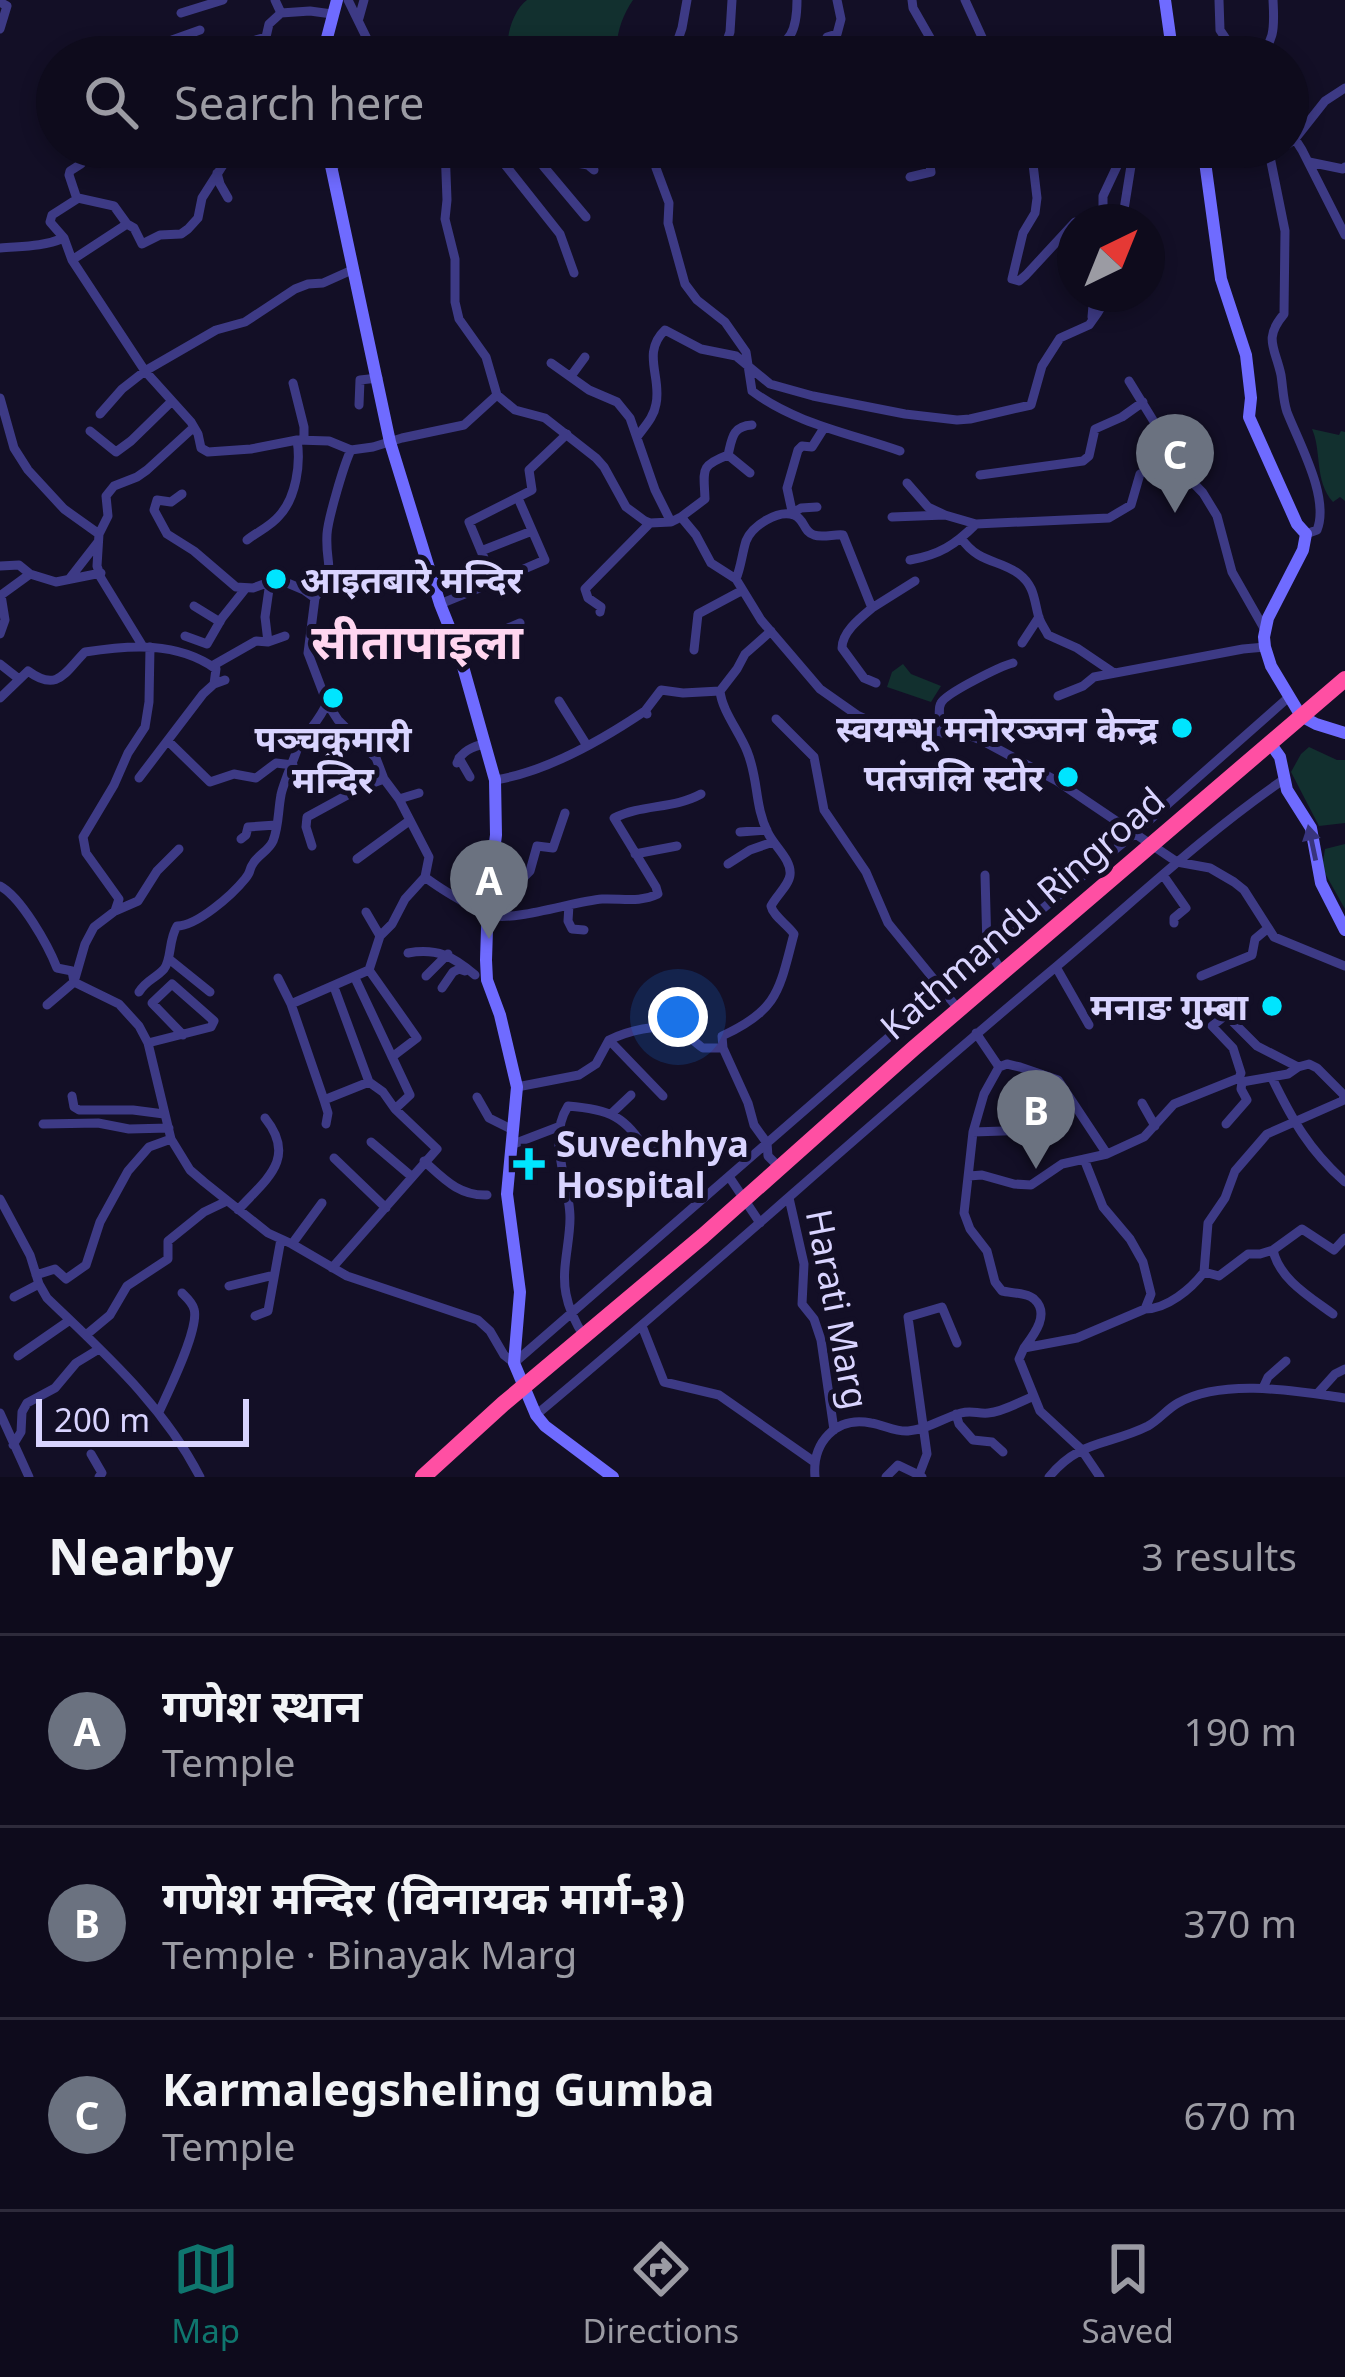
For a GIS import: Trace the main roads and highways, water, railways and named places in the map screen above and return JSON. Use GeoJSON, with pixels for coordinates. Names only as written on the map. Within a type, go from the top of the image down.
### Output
{"type":"FeatureCollection","features":[{"type":"Feature","properties":{"kind":"highway","name":"Kathmandu Ringroad"},"geometry":{"type":"LineString","coordinates":[[423,1477],[1345,679]]}},
{"type":"Feature","properties":{"kind":"main road"},"geometry":{"type":"LineString","coordinates":[[1165,0],[1170,36]]}},
{"type":"Feature","properties":{"kind":"main road"},"geometry":{"type":"LineString","coordinates":[[332,168],[390,442],[495,780],[496,835],[481,978],[503,1028],[517,1088],[507,1193],[520,1292],[514,1363],[545,1426],[614,1477]]}},
{"type":"Feature","properties":{"kind":"main road"},"geometry":{"type":"LineString","coordinates":[[1206,168],[1221,279],[1246,355],[1249,417],[1297,524],[1306,534],[1303,550],[1268,618],[1265,647],[1301,716],[1345,733]]}},
{"type":"Feature","properties":{"kind":"main road"},"geometry":{"type":"LineString","coordinates":[[1270,743],[1280,757],[1292,801],[1311,828],[1321,883],[1345,930]]}},
{"type":"Feature","properties":{"kind":"place","name":"Karmalegsheling Gumba"},"geometry":{"type":"Point","coordinates":[1175,513]}},
{"type":"Feature","properties":{"kind":"place","name":"आइतबारे मन्दिर"},"geometry":{"type":"Point","coordinates":[276,579]}},
{"type":"Feature","properties":{"kind":"place","name":"पञ्चकुमारी मन्दिर"},"geometry":{"type":"Point","coordinates":[333,698]}},
{"type":"Feature","properties":{"kind":"place","name":"स्वयम्भू मनोरञ्जन केन्द्र"},"geometry":{"type":"Point","coordinates":[1182,728]}},
{"type":"Feature","properties":{"kind":"place","name":"पतंजलि स्टोर"},"geometry":{"type":"Point","coordinates":[1068,777]}},
{"type":"Feature","properties":{"kind":"place","name":"गणेश स्थान"},"geometry":{"type":"Point","coordinates":[489,939]}},
{"type":"Feature","properties":{"kind":"place","name":"मनाङ गुम्बा"},"geometry":{"type":"Point","coordinates":[1272,1006]}},
{"type":"Feature","properties":{"kind":"place","name":"Suvechhya Hospital"},"geometry":{"type":"Point","coordinates":[529,1164]}},
{"type":"Feature","properties":{"kind":"place","name":"गणेश मन्दिर (विनायक मार्ग-३)"},"geometry":{"type":"Point","coordinates":[1036,1169]}},
{"type":"Feature","properties":{"kind":"district","name":"सीतापाइला"},"geometry":{"type":"Point","coordinates":[417,640]}}]}
